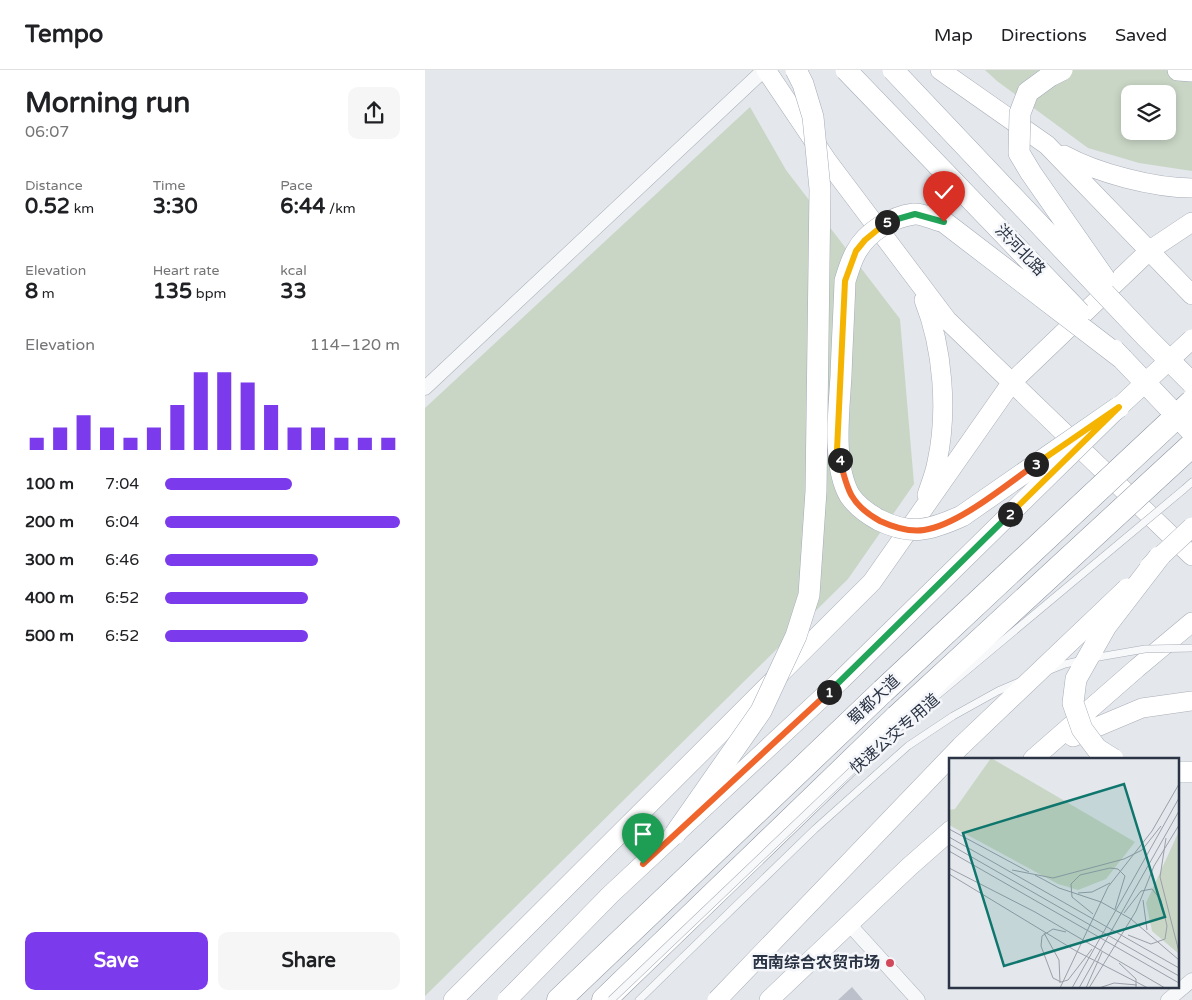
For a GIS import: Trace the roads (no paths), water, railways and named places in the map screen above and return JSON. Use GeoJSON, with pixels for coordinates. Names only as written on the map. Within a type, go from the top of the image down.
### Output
{"type":"FeatureCollection","features":[{"type":"Feature","properties":{"kind":"highway","name":"蜀都大道"},"geometry":{"type":"LineString","coordinates":[[559,1000],[883,691],[1192,402]]}},
{"type":"Feature","properties":{"kind":"highway","name":"蜀都大道"},"geometry":{"type":"LineString","coordinates":[[604,1000],[1192,445]]}},
{"type":"Feature","properties":{"kind":"main road"},"geometry":{"type":"LineString","coordinates":[[675,834],[761,711],[796,636],[809,595],[816,491],[820,189],[813,118],[803,84],[796,70]]}},
{"type":"Feature","properties":{"kind":"main road","name":"洪河北路"},"geometry":{"type":"LineString","coordinates":[[846,70],[1192,432]]}},
{"type":"Feature","properties":{"kind":"main road","name":"洪河北路"},"geometry":{"type":"LineString","coordinates":[[893,70],[1145,336],[1192,383]]}},
{"type":"Feature","properties":{"kind":"main road"},"geometry":{"type":"LineString","coordinates":[[1062,70],[1028,92],[1020,113],[1019,153],[1145,336]]}},
{"type":"Feature","properties":{"kind":"main road"},"geometry":{"type":"LineString","coordinates":[[1178,70],[1192,71]]}},
{"type":"Feature","properties":{"kind":"main road"},"geometry":{"type":"LineString","coordinates":[[1119,407],[962,516],[939,526],[923,530],[893,527],[867,514],[850,496],[844,481],[837,450],[845,281],[849,267],[856,251],[865,240],[887,221],[915,214],[944,222],[1124,360]]}},
{"type":"Feature","properties":{"kind":"main road"},"geometry":{"type":"LineString","coordinates":[[1111,758],[1097,749],[1082,730],[1073,702],[1076,679],[1106,626],[1159,557]]}},
{"type":"Feature","properties":{"kind":"main road"},"geometry":{"type":"LineString","coordinates":[[1179,772],[1192,772]]}},
{"type":"Feature","properties":{"kind":"street"},"geometry":{"type":"LineString","coordinates":[[425,388],[765,70],[828,162],[947,320],[1192,556]]}},
{"type":"Feature","properties":{"kind":"street"},"geometry":{"type":"LineString","coordinates":[[940,70],[1047,145],[1078,163],[1109,174],[1151,183],[1192,188]]}},
{"type":"Feature","properties":{"kind":"street"},"geometry":{"type":"LineString","coordinates":[[1047,145],[1192,295]]}},
{"type":"Feature","properties":{"kind":"street"},"geometry":{"type":"LineString","coordinates":[[453,1000],[872,582],[1013,382],[1150,250],[1192,222]]}},
{"type":"Feature","properties":{"kind":"street"},"geometry":{"type":"LineString","coordinates":[[915,278],[933,322],[940,364],[942,414],[937,463],[921,513]]}},
{"type":"Feature","properties":{"kind":"street"},"geometry":{"type":"LineString","coordinates":[[507,1000],[611,894],[841,680],[1119,407],[1192,339]]}},
{"type":"Feature","properties":{"kind":"street"},"geometry":{"type":"LineString","coordinates":[[949,758],[1192,527]]}},
{"type":"Feature","properties":{"kind":"street"},"geometry":{"type":"LineString","coordinates":[[1038,754],[1192,622]]}},
{"type":"Feature","properties":{"kind":"street"},"geometry":{"type":"LineString","coordinates":[[1038,754],[1142,708],[1192,702]]}},
{"type":"Feature","properties":{"kind":"street"},"geometry":{"type":"LineString","coordinates":[[717,1000],[949,758]]}},
{"type":"Feature","properties":{"kind":"street"},"geometry":{"type":"LineString","coordinates":[[769,1000],[909,867],[949,832]]}},
{"type":"Feature","properties":{"kind":"street"},"geometry":{"type":"LineString","coordinates":[[849,924],[918,1000]]}},
{"type":"Feature","properties":{"kind":"street"},"geometry":{"type":"LineString","coordinates":[[1168,1000],[1192,980]]}},
{"type":"Feature","properties":{"kind":"lane","name":"快速公交专用道"},"geometry":{"type":"LineString","coordinates":[[924,706],[1192,482]]}},
{"type":"Feature","properties":{"kind":"lane","name":"快速公交专用道"},"geometry":{"type":"LineString","coordinates":[[639,1000],[822,823],[908,746],[953,716],[998,691],[1065,664],[1145,648],[1192,648]]}},
{"type":"Feature","properties":{"kind":"lane","name":"快速公交专用道"},"geometry":{"type":"LineString","coordinates":[[611,1000],[886,738],[903,718]]}},
{"type":"Feature","properties":{"kind":"place","name":"西南综合农贸市场"},"geometry":{"type":"Point","coordinates":[890,963]}}]}
